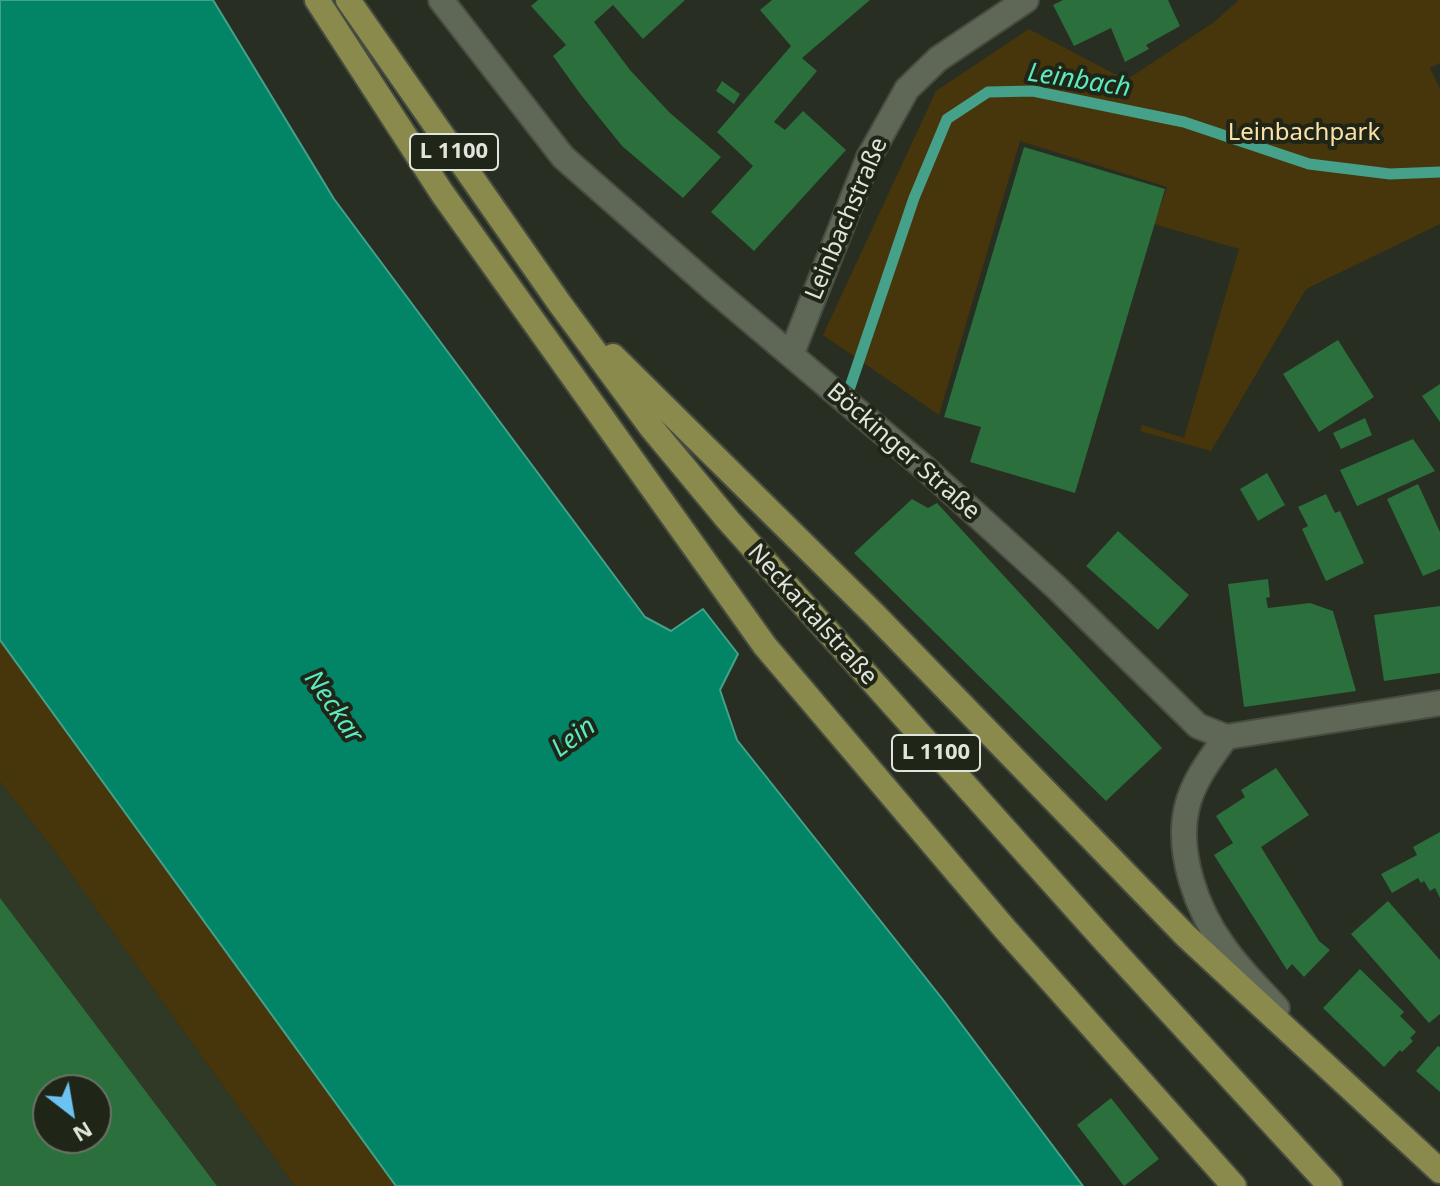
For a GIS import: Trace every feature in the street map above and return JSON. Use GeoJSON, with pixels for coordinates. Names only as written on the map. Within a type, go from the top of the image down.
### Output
{"type":"FeatureCollection","features":[{"type":"Feature","properties":{"kind":"main road"},"geometry":{"type":"LineString","coordinates":[[317,0],[442,193],[765,646],[1005,929],[1234,1186]]}},
{"type":"Feature","properties":{"kind":"main road","name":"Neckartalstraße"},"geometry":{"type":"LineString","coordinates":[[348,0],[560,304],[650,426],[728,520],[1104,940],[1330,1186]]}},
{"type":"Feature","properties":{"kind":"main road"},"geometry":{"type":"LineString","coordinates":[[560,304],[874,614],[1186,936],[1440,1171]]}},
{"type":"Feature","properties":{"kind":"street","name":"Böckinger Straße"},"geometry":{"type":"LineString","coordinates":[[441,0],[563,157],[878,427],[1056,587],[1198,726],[1226,737]]}},
{"type":"Feature","properties":{"kind":"street","name":"Leinbachstraße"},"geometry":{"type":"LineString","coordinates":[[791,355],[869,157],[907,89],[938,59],[1026,0]]}},
{"type":"Feature","properties":{"kind":"street"},"geometry":{"type":"LineString","coordinates":[[1328,1067],[1224,947],[1206,918],[1189,870],[1184,843],[1187,806],[1204,768],[1226,737],[1440,703]]}},
{"type":"Feature","properties":{"kind":"shaded area"},"geometry":{"type":"Polygon","coordinates":[[[0,781],[54,850],[295,1186],[0,1186],[0,781]]]}},
{"type":"Feature","properties":{"kind":"green space","name":"Leinbachpark"},"geometry":{"type":"Polygon","coordinates":[[[1239,0],[1440,0],[1440,63],[1430,68],[1440,89],[1440,224],[1306,289],[1211,451],[1140,431],[1142,425],[1184,438],[1239,249],[1154,224],[1167,187],[1020,141],[939,415],[823,335],[936,91],[1029,29],[1126,80],[1214,22],[1239,0]]]}},
{"type":"Feature","properties":{"kind":"green space"},"geometry":{"type":"Polygon","coordinates":[[[0,640],[396,1186],[295,1186],[54,850],[0,781],[0,640]]]}},
{"type":"Feature","properties":{"kind":"water"},"geometry":{"type":"Polygon","coordinates":[[[0,0],[213,0],[334,199],[645,617],[671,631],[703,609],[738,654],[720,690],[737,740],[944,1001],[1083,1186],[396,1186],[0,640],[0,0]]]}},
{"type":"Feature","properties":{"kind":"building"},"geometry":{"type":"Polygon","coordinates":[[[538,0],[685,0],[643,39],[613,5],[594,22],[630,70],[669,112],[721,157],[683,198],[622,146],[581,95],[553,56],[566,45],[531,6],[538,0]]]}},
{"type":"Feature","properties":{"kind":"building"},"geometry":{"type":"Polygon","coordinates":[[[772,0],[870,0],[802,58],[817,71],[774,122],[785,130],[803,111],[846,150],[754,251],[711,212],[753,166],[717,132],[791,46],[760,10],[772,0]]]}},
{"type":"Feature","properties":{"kind":"building"},"geometry":{"type":"Polygon","coordinates":[[[1063,0],[1168,0],[1180,26],[1146,45],[1149,49],[1125,62],[1111,28],[1074,46],[1053,5],[1063,0]]]}},
{"type":"Feature","properties":{"kind":"building"},"geometry":{"type":"Polygon","coordinates":[[[722,81],[740,94],[734,104],[716,91],[722,81]]]}},
{"type":"Feature","properties":{"kind":"building"},"geometry":{"type":"Polygon","coordinates":[[[1024,147],[1165,189],[1075,493],[970,462],[981,427],[944,417],[1024,147]]]}},
{"type":"Feature","properties":{"kind":"building"},"geometry":{"type":"Polygon","coordinates":[[[1338,340],[1374,397],[1319,432],[1283,374],[1338,340]]]}},
{"type":"Feature","properties":{"kind":"building"},"geometry":{"type":"Polygon","coordinates":[[[1440,384],[1440,422],[1422,396],[1440,384]]]}},
{"type":"Feature","properties":{"kind":"building"},"geometry":{"type":"Polygon","coordinates":[[[1365,418],[1372,435],[1341,449],[1333,433],[1365,418]]]}},
{"type":"Feature","properties":{"kind":"building"},"geometry":{"type":"Polygon","coordinates":[[[1413,439],[1435,471],[1357,506],[1340,470],[1413,439]]]}},
{"type":"Feature","properties":{"kind":"building"},"geometry":{"type":"Polygon","coordinates":[[[1267,473],[1285,505],[1258,521],[1240,489],[1267,473]]]}},
{"type":"Feature","properties":{"kind":"building"},"geometry":{"type":"Polygon","coordinates":[[[1418,484],[1440,532],[1440,569],[1423,576],[1387,499],[1418,484]]]}},
{"type":"Feature","properties":{"kind":"building"},"geometry":{"type":"Polygon","coordinates":[[[1326,494],[1335,513],[1340,511],[1364,563],[1326,581],[1302,529],[1308,526],[1298,507],[1326,494]]]}},
{"type":"Feature","properties":{"kind":"building"},"geometry":{"type":"Polygon","coordinates":[[[912,499],[928,508],[937,503],[1162,748],[1106,801],[854,553],[912,499]]]}},
{"type":"Feature","properties":{"kind":"building"},"geometry":{"type":"Polygon","coordinates":[[[1118,531],[1189,595],[1158,630],[1086,566],[1118,531]]]}},
{"type":"Feature","properties":{"kind":"building"},"geometry":{"type":"Polygon","coordinates":[[[1268,579],[1268,608],[1310,603],[1333,611],[1356,691],[1244,707],[1228,584],[1268,579]]]}},
{"type":"Feature","properties":{"kind":"building"},"geometry":{"type":"Polygon","coordinates":[[[1440,606],[1440,673],[1384,681],[1374,615],[1440,606]]]}},
{"type":"Feature","properties":{"kind":"building"},"geometry":{"type":"Polygon","coordinates":[[[1276,768],[1309,815],[1261,847],[1319,941],[1330,950],[1304,977],[1292,964],[1287,970],[1214,855],[1233,843],[1216,816],[1245,797],[1241,790],[1276,768]]]}},
{"type":"Feature","properties":{"kind":"building"},"geometry":{"type":"Polygon","coordinates":[[[1440,832],[1440,898],[1435,888],[1430,891],[1418,878],[1392,893],[1381,874],[1417,855],[1413,847],[1440,832]]]}},
{"type":"Feature","properties":{"kind":"building"},"geometry":{"type":"Polygon","coordinates":[[[0,898],[217,1186],[0,1186],[0,898]]]}},
{"type":"Feature","properties":{"kind":"building"},"geometry":{"type":"Polygon","coordinates":[[[1388,901],[1440,960],[1440,1014],[1429,1023],[1351,934],[1388,901]]]}},
{"type":"Feature","properties":{"kind":"building"},"geometry":{"type":"Polygon","coordinates":[[[1360,969],[1404,1012],[1400,1016],[1416,1032],[1410,1038],[1413,1041],[1384,1067],[1323,1008],[1360,969]]]}},
{"type":"Feature","properties":{"kind":"building"},"geometry":{"type":"Polygon","coordinates":[[[1440,1047],[1440,1092],[1416,1071],[1440,1047]]]}},
{"type":"Feature","properties":{"kind":"building"},"geometry":{"type":"Polygon","coordinates":[[[1111,1098],[1159,1159],[1124,1186],[1077,1125],[1111,1098]]]}},
{"type":"Feature","properties":{"kind":"waterway","name":"Leinbach"},"geometry":{"type":"LineString","coordinates":[[850,387],[914,198],[947,119],[988,92],[1033,91],[1184,122],[1309,164],[1390,174],[1440,172]]}},
{"type":"Feature","properties":{"kind":"water label","name":"Neckar"},"geometry":{"type":"Point","coordinates":[333,707]}},
{"type":"Feature","properties":{"kind":"water label","name":"Lein"},"geometry":{"type":"Point","coordinates":[574,738]}}]}
